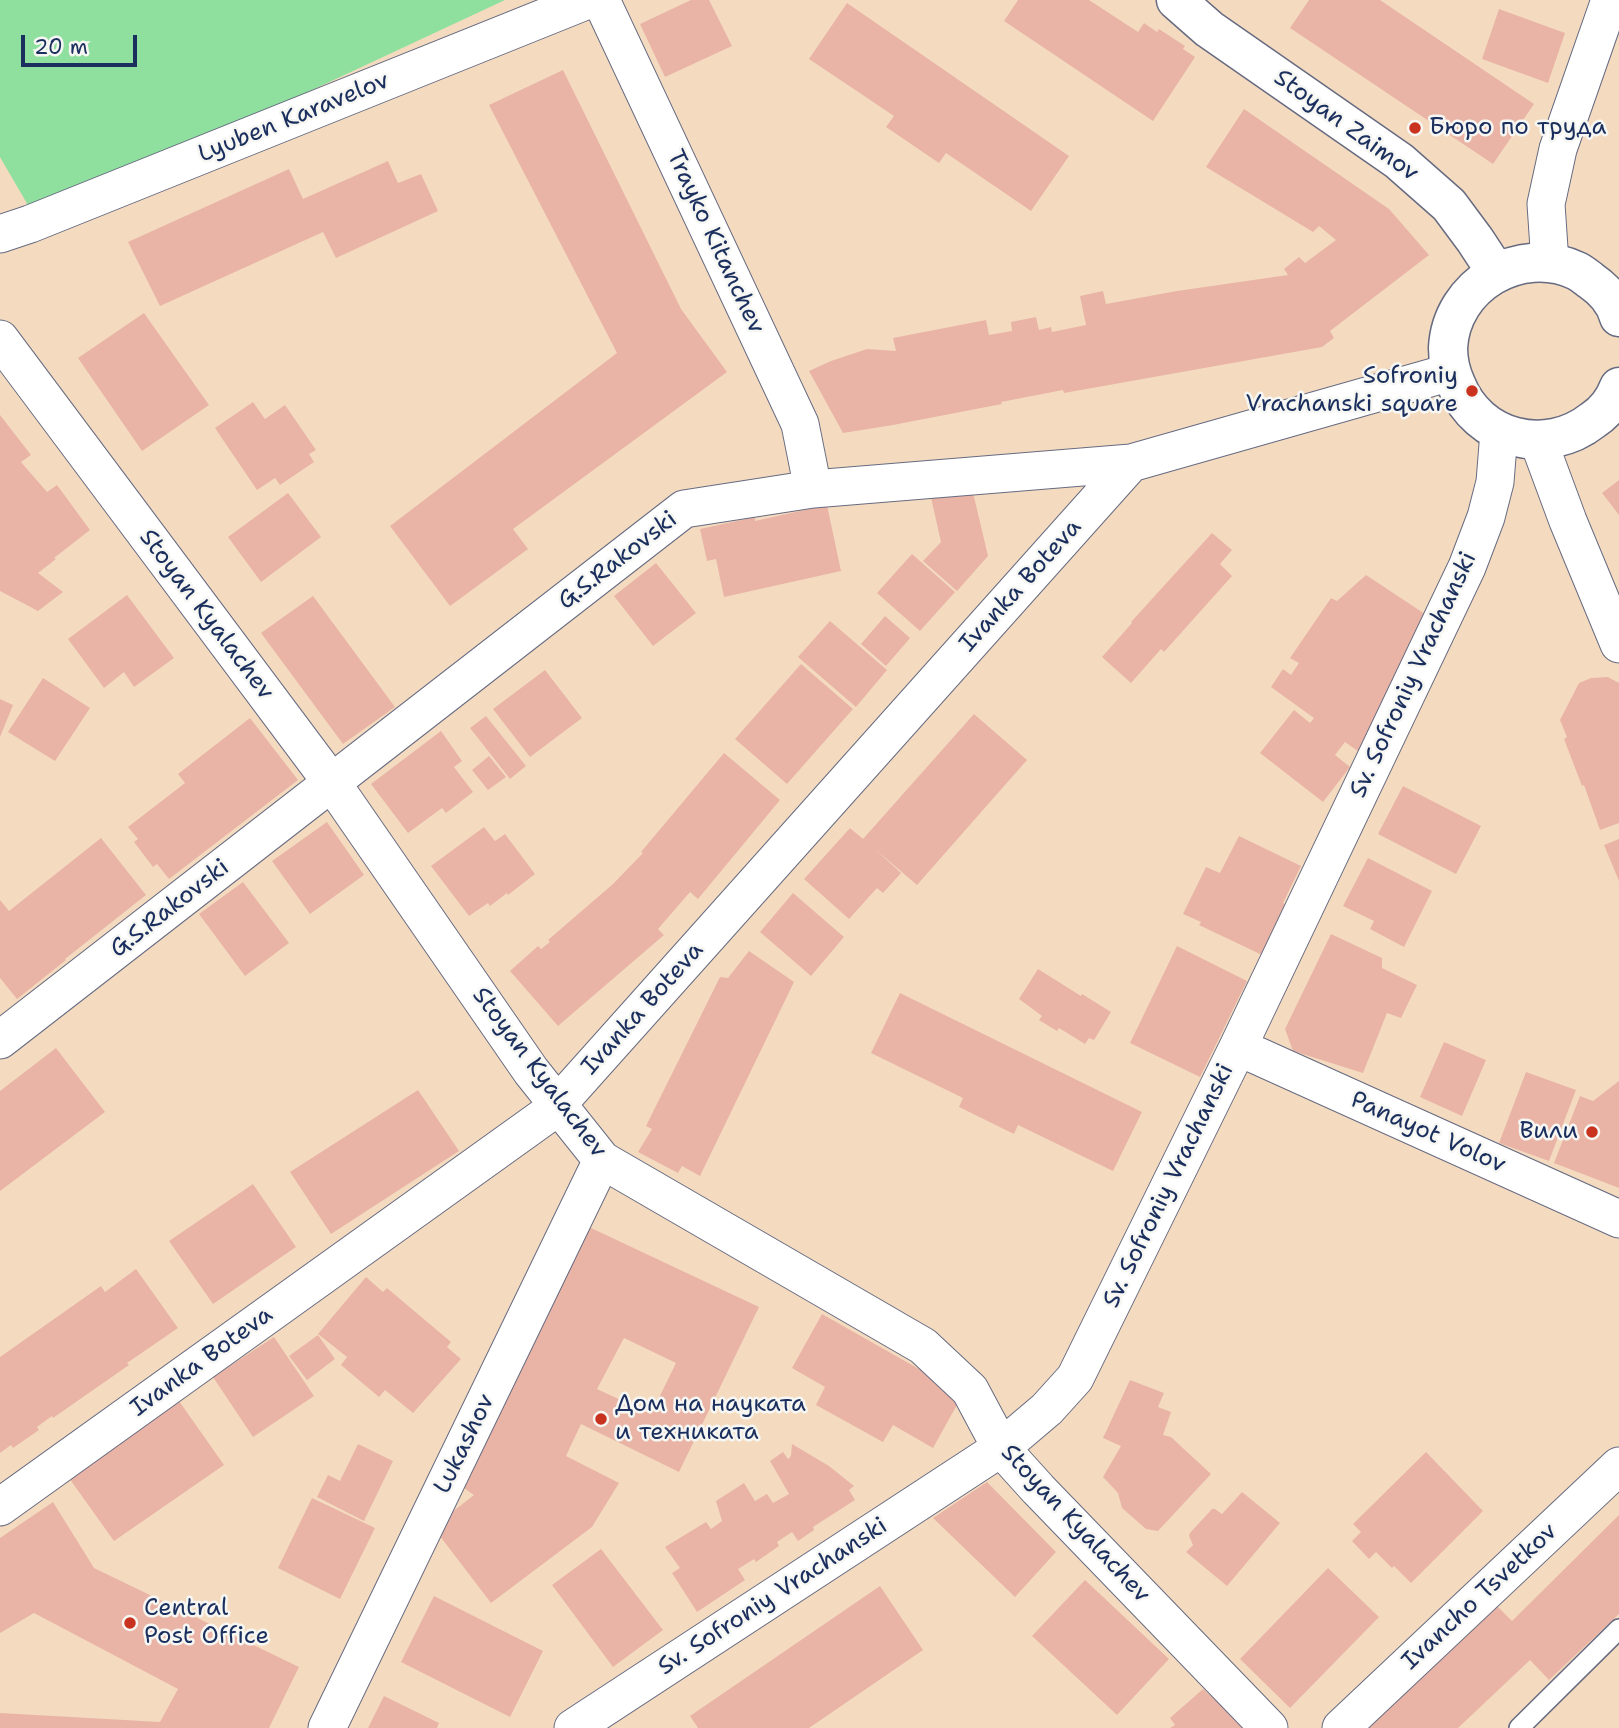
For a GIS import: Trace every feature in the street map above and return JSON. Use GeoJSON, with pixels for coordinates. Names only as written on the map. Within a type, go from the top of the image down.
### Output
{"type":"FeatureCollection","features":[{"type":"Feature","properties":{"kind":"street","name":"Lyuben Karavelov"},"geometry":{"type":"LineString","coordinates":[[0,234],[589,0]]}},
{"type":"Feature","properties":{"kind":"street","name":"Trayko Kitanchev"},"geometry":{"type":"LineString","coordinates":[[601,0],[800,424],[813,489]]}},
{"type":"Feature","properties":{"kind":"street","name":"Stoyan Zaimov"},"geometry":{"type":"LineString","coordinates":[[1176,0],[1209,29],[1399,161],[1449,205],[1496,272]]}},
{"type":"Feature","properties":{"kind":"street"},"geometry":{"type":"LineString","coordinates":[[1549,263],[1546,204],[1558,149],[1610,0]]}},
{"type":"Feature","properties":{"kind":"street"},"geometry":{"type":"LineString","coordinates":[[1619,317],[1617,309],[1600,287],[1577,271],[1549,263],[1531,262],[1496,272],[1477,286],[1462,304],[1452,326],[1448,349],[1451,372],[1461,396],[1477,417],[1499,432],[1518,438],[1561,438],[1583,428],[1602,414],[1619,387]]}},
{"type":"Feature","properties":{"kind":"street","name":"Stoyan Kyalachev"},"geometry":{"type":"LineString","coordinates":[[0,339],[332,783],[531,1071],[602,1160],[923,1346],[970,1390],[1001,1448],[1038,1489],[1269,1728]]}},
{"type":"Feature","properties":{"kind":"street","name":"G.S.Rakovski"},"geometry":{"type":"LineString","coordinates":[[0,1040],[684,509],[813,489],[1131,463],[1451,372]]}},
{"type":"Feature","properties":{"kind":"street","name":"Sv. Sofroniy Vrachanski"},"geometry":{"type":"LineString","coordinates":[[573,1728],[1001,1448],[1048,1409],[1075,1378],[1238,1047],[1467,567],[1486,517],[1495,482],[1499,432]]}},
{"type":"Feature","properties":{"kind":"street"},"geometry":{"type":"LineString","coordinates":[[1538,440],[1619,644]]}},
{"type":"Feature","properties":{"kind":"street","name":"Ivanka Boteva"},"geometry":{"type":"LineString","coordinates":[[0,1507],[557,1105],[1131,463]]}},
{"type":"Feature","properties":{"kind":"street","name":"Panayot Volov"},"geometry":{"type":"LineString","coordinates":[[1238,1047],[1619,1219]]}},
{"type":"Feature","properties":{"kind":"street","name":"Lukashov"},"geometry":{"type":"LineString","coordinates":[[327,1728],[602,1160]]}},
{"type":"Feature","properties":{"kind":"street","name":"Ivancho Tsvetkov"},"geometry":{"type":"LineString","coordinates":[[1341,1728],[1619,1466]]}},
{"type":"Feature","properties":{"kind":"lane"},"geometry":{"type":"LineString","coordinates":[[1519,1728],[1619,1629]]}},
{"type":"Feature","properties":{"kind":"green space"},"geometry":{"type":"Polygon","coordinates":[[[0,0],[505,0],[36,219],[0,157],[0,0]]]}},
{"type":"Feature","properties":{"kind":"building"},"geometry":{"type":"Polygon","coordinates":[[[691,0],[709,0],[732,46],[665,77],[640,24],[691,0]]]}},
{"type":"Feature","properties":{"kind":"building"},"geometry":{"type":"Polygon","coordinates":[[[1018,0],[1089,0],[1138,32],[1144,23],[1157,32],[1159,29],[1185,46],[1183,49],[1195,57],[1153,121],[1004,21],[1018,0]]]}},
{"type":"Feature","properties":{"kind":"building"},"geometry":{"type":"Polygon","coordinates":[[[1309,0],[1380,0],[1534,104],[1493,164],[1290,28],[1309,0]]]}},
{"type":"Feature","properties":{"kind":"building"},"geometry":{"type":"Polygon","coordinates":[[[847,3],[1069,156],[1031,211],[946,153],[939,163],[886,127],[894,116],[809,59],[847,3]]]}},
{"type":"Feature","properties":{"kind":"building"},"geometry":{"type":"Polygon","coordinates":[[[1499,9],[1565,33],[1548,83],[1482,59],[1499,9]]]}},
{"type":"Feature","properties":{"kind":"building"},"geometry":{"type":"Polygon","coordinates":[[[563,70],[681,309],[727,372],[513,529],[528,549],[450,606],[390,526],[617,353],[489,105],[563,70]]]}},
{"type":"Feature","properties":{"kind":"building"},"geometry":{"type":"Polygon","coordinates":[[[1244,109],[1389,209],[1429,255],[1330,331],[1334,338],[1322,347],[1064,393],[1063,390],[843,433],[809,371],[831,361],[867,349],[896,351],[893,338],[986,320],[989,335],[1012,331],[1011,322],[1036,317],[1039,330],[1051,327],[1052,332],[1086,325],[1080,296],[1103,291],[1106,304],[1288,275],[1284,269],[1299,257],[1305,263],[1336,240],[1319,226],[1313,232],[1206,167],[1244,109]]]}},
{"type":"Feature","properties":{"kind":"building"},"geometry":{"type":"Polygon","coordinates":[[[388,161],[398,183],[421,174],[438,211],[336,258],[323,232],[160,306],[128,242],[289,169],[303,199],[388,161]]]}},
{"type":"Feature","properties":{"kind":"building"},"geometry":{"type":"Polygon","coordinates":[[[144,313],[209,405],[142,451],[78,358],[144,313]]]}},
{"type":"Feature","properties":{"kind":"building"},"geometry":{"type":"Polygon","coordinates":[[[253,402],[265,419],[285,405],[316,450],[309,454],[314,462],[280,485],[275,478],[257,490],[215,428],[253,402]]]}},
{"type":"Feature","properties":{"kind":"building"},"geometry":{"type":"Polygon","coordinates":[[[0,415],[31,455],[21,462],[47,492],[57,485],[90,530],[38,573],[63,592],[38,611],[0,591],[0,415]]]}},
{"type":"Feature","properties":{"kind":"building"},"geometry":{"type":"Polygon","coordinates":[[[1619,480],[1619,515],[1602,493],[1619,480]]]}},
{"type":"Feature","properties":{"kind":"building"},"geometry":{"type":"Polygon","coordinates":[[[971,484],[988,556],[957,591],[923,561],[941,542],[930,493],[971,484]]]}},
{"type":"Feature","properties":{"kind":"building"},"geometry":{"type":"Polygon","coordinates":[[[288,493],[321,537],[261,582],[228,537],[288,493]]]}},
{"type":"Feature","properties":{"kind":"building"},"geometry":{"type":"Polygon","coordinates":[[[827,505],[841,571],[724,597],[716,559],[707,561],[700,529],[755,517],[755,521],[827,505]]]}},
{"type":"Feature","properties":{"kind":"building"},"geometry":{"type":"Polygon","coordinates":[[[1212,533],[1232,550],[1220,564],[1232,576],[1164,652],[1161,649],[1131,683],[1102,657],[1212,533]]]}},
{"type":"Feature","properties":{"kind":"building"},"geometry":{"type":"Polygon","coordinates":[[[912,554],[955,592],[920,631],[877,593],[912,554]]]}},
{"type":"Feature","properties":{"kind":"building"},"geometry":{"type":"Polygon","coordinates":[[[656,563],[696,613],[653,646],[614,596],[656,563]]]}},
{"type":"Feature","properties":{"kind":"building"},"geometry":{"type":"Polygon","coordinates":[[[1366,575],[1428,616],[1362,754],[1345,742],[1335,755],[1350,767],[1323,802],[1260,753],[1294,710],[1310,723],[1314,718],[1271,687],[1283,669],[1291,675],[1299,663],[1290,658],[1331,598],[1337,601],[1366,575]]]}},
{"type":"Feature","properties":{"kind":"building"},"geometry":{"type":"Polygon","coordinates":[[[127,595],[174,658],[134,687],[124,672],[104,688],[68,639],[127,595]]]}},
{"type":"Feature","properties":{"kind":"building"},"geometry":{"type":"Polygon","coordinates":[[[313,596],[395,707],[343,744],[261,633],[313,596]]]}},
{"type":"Feature","properties":{"kind":"building"},"geometry":{"type":"Polygon","coordinates":[[[885,616],[910,638],[886,666],[861,644],[885,616]]]}},
{"type":"Feature","properties":{"kind":"building"},"geometry":{"type":"Polygon","coordinates":[[[830,621],[887,670],[856,707],[798,657],[830,621]]]}},
{"type":"Feature","properties":{"kind":"building"},"geometry":{"type":"Polygon","coordinates":[[[801,664],[853,709],[787,784],[735,739],[801,664]]]}},
{"type":"Feature","properties":{"kind":"building"},"geometry":{"type":"Polygon","coordinates":[[[545,670],[582,718],[530,757],[493,709],[545,670]]]}},
{"type":"Feature","properties":{"kind":"building"},"geometry":{"type":"Polygon","coordinates":[[[1608,677],[1619,683],[1619,823],[1600,830],[1564,739],[1567,737],[1560,720],[1579,683],[1591,678],[1608,677]]]}},
{"type":"Feature","properties":{"kind":"building"},"geometry":{"type":"Polygon","coordinates":[[[43,678],[90,708],[55,761],[8,732],[43,678]]]}},
{"type":"Feature","properties":{"kind":"building"},"geometry":{"type":"Polygon","coordinates":[[[0,699],[13,705],[0,737],[0,699]]]}},
{"type":"Feature","properties":{"kind":"building"},"geometry":{"type":"Polygon","coordinates":[[[974,714],[1027,760],[917,885],[875,849],[901,873],[883,893],[877,888],[849,919],[804,879],[850,828],[863,839],[974,714]]]}},
{"type":"Feature","properties":{"kind":"building"},"geometry":{"type":"Polygon","coordinates":[[[486,716],[526,766],[510,779],[470,728],[486,716]]]}},
{"type":"Feature","properties":{"kind":"building"},"geometry":{"type":"Polygon","coordinates":[[[250,718],[298,780],[169,879],[157,864],[153,867],[134,842],[138,839],[128,827],[185,783],[178,774],[250,718]]]}},
{"type":"Feature","properties":{"kind":"building"},"geometry":{"type":"Polygon","coordinates":[[[441,731],[462,761],[454,767],[473,792],[446,813],[442,808],[408,833],[371,784],[441,731]]]}},
{"type":"Feature","properties":{"kind":"building"},"geometry":{"type":"Polygon","coordinates":[[[724,753],[780,800],[698,899],[690,892],[658,929],[664,935],[558,1026],[510,971],[538,946],[541,949],[550,942],[548,940],[613,884],[643,853],[641,852],[724,753]]]}},
{"type":"Feature","properties":{"kind":"building"},"geometry":{"type":"Polygon","coordinates":[[[489,756],[506,777],[488,790],[472,770],[489,756]]]}},
{"type":"Feature","properties":{"kind":"building"},"geometry":{"type":"Polygon","coordinates":[[[1403,786],[1481,826],[1456,874],[1378,834],[1403,786]]]}},
{"type":"Feature","properties":{"kind":"building"},"geometry":{"type":"Polygon","coordinates":[[[327,822],[364,875],[310,914],[272,861],[327,822]]]}},
{"type":"Feature","properties":{"kind":"building"},"geometry":{"type":"Polygon","coordinates":[[[484,827],[495,841],[505,834],[535,874],[508,895],[507,893],[490,906],[488,903],[469,916],[431,866],[484,827]]]}},
{"type":"Feature","properties":{"kind":"building"},"geometry":{"type":"Polygon","coordinates":[[[1239,836],[1301,866],[1262,955],[1199,925],[1201,922],[1183,914],[1206,867],[1220,873],[1239,836]]]}},
{"type":"Feature","properties":{"kind":"building"},"geometry":{"type":"Polygon","coordinates":[[[101,838],[146,895],[17,999],[0,978],[0,900],[9,911],[101,838]]]}},
{"type":"Feature","properties":{"kind":"building"},"geometry":{"type":"Polygon","coordinates":[[[1619,839],[1619,881],[1604,845],[1619,839]]]}},
{"type":"Feature","properties":{"kind":"building"},"geometry":{"type":"Polygon","coordinates":[[[1368,858],[1432,891],[1404,947],[1370,929],[1374,921],[1343,906],[1368,858]]]}},
{"type":"Feature","properties":{"kind":"building"},"geometry":{"type":"Polygon","coordinates":[[[243,882],[289,943],[245,976],[199,914],[243,882]]]}},
{"type":"Feature","properties":{"kind":"building"},"geometry":{"type":"Polygon","coordinates":[[[793,893],[844,937],[811,976],[760,932],[793,893]]]}},
{"type":"Feature","properties":{"kind":"building"},"geometry":{"type":"Polygon","coordinates":[[[1331,934],[1382,958],[1382,968],[1417,985],[1401,1018],[1387,1013],[1363,1073],[1293,1051],[1285,1029],[1331,934]]]}},
{"type":"Feature","properties":{"kind":"building"},"geometry":{"type":"Polygon","coordinates":[[[1177,946],[1247,981],[1200,1077],[1130,1043],[1177,946]]]}},
{"type":"Feature","properties":{"kind":"building"},"geometry":{"type":"Polygon","coordinates":[[[749,951],[794,982],[700,1176],[682,1166],[678,1173],[638,1152],[652,1129],[646,1126],[720,977],[728,978],[749,951]]]}},
{"type":"Feature","properties":{"kind":"building"},"geometry":{"type":"Polygon","coordinates":[[[1038,969],[1111,1012],[1094,1040],[1089,1038],[1085,1044],[1059,1028],[1057,1031],[1039,1020],[1042,1016],[1019,999],[1038,969]]]}},
{"type":"Feature","properties":{"kind":"building"},"geometry":{"type":"Polygon","coordinates":[[[900,993],[1142,1112],[1113,1171],[1018,1125],[1014,1134],[959,1107],[963,1098],[871,1053],[900,993]]]}},
{"type":"Feature","properties":{"kind":"building"},"geometry":{"type":"Polygon","coordinates":[[[1444,1042],[1486,1060],[1462,1116],[1420,1097],[1444,1042]]]}},
{"type":"Feature","properties":{"kind":"building"},"geometry":{"type":"Polygon","coordinates":[[[56,1048],[105,1112],[0,1191],[0,1091],[56,1048]]]}},
{"type":"Feature","properties":{"kind":"building"},"geometry":{"type":"Polygon","coordinates":[[[1526,1072],[1576,1090],[1549,1161],[1499,1143],[1526,1072]]]}},
{"type":"Feature","properties":{"kind":"building","name":"Вили"},"geometry":{"type":"Polygon","coordinates":[[[1619,1081],[1619,1188],[1554,1163],[1580,1096],[1593,1101],[1619,1081]]]}},
{"type":"Feature","properties":{"kind":"building"},"geometry":{"type":"Polygon","coordinates":[[[418,1090],[459,1151],[331,1234],[290,1172],[418,1090]]]}},
{"type":"Feature","properties":{"kind":"building"},"geometry":{"type":"Polygon","coordinates":[[[253,1184],[296,1247],[213,1304],[169,1241],[253,1184]]]}},
{"type":"Feature","properties":{"kind":"building","name":"Дом на науката и техниката"},"geometry":{"type":"Polygon","coordinates":[[[589,1227],[759,1307],[679,1472],[581,1424],[566,1456],[619,1483],[592,1527],[491,1603],[433,1527],[474,1495],[464,1488],[589,1227]],[[624,1338],[597,1389],[651,1414],[676,1363],[624,1338]]]}},
{"type":"Feature","properties":{"kind":"building"},"geometry":{"type":"Polygon","coordinates":[[[136,1269],[178,1328],[127,1363],[129,1365],[37,1427],[39,1430],[13,1448],[11,1445],[0,1453],[0,1357],[101,1286],[105,1292],[136,1269]]]}},
{"type":"Feature","properties":{"kind":"building"},"geometry":{"type":"Polygon","coordinates":[[[366,1277],[383,1292],[387,1288],[451,1342],[447,1347],[461,1359],[413,1413],[385,1390],[379,1397],[341,1365],[347,1357],[318,1334],[366,1277]]]}},
{"type":"Feature","properties":{"kind":"building"},"geometry":{"type":"Polygon","coordinates":[[[822,1314],[963,1394],[933,1448],[893,1425],[883,1442],[816,1405],[825,1387],[792,1368],[822,1314]]]}},
{"type":"Feature","properties":{"kind":"building"},"geometry":{"type":"Polygon","coordinates":[[[318,1335],[335,1359],[307,1380],[289,1356],[318,1335]]]}},
{"type":"Feature","properties":{"kind":"building"},"geometry":{"type":"Polygon","coordinates":[[[274,1337],[314,1396],[253,1437],[213,1377],[274,1337]]]}},
{"type":"Feature","properties":{"kind":"building"},"geometry":{"type":"Polygon","coordinates":[[[1130,1380],[1164,1393],[1158,1407],[1171,1412],[1163,1435],[1171,1437],[1211,1474],[1158,1531],[1146,1529],[1122,1508],[1118,1493],[1103,1477],[1121,1446],[1103,1438],[1130,1380]]]}},
{"type":"Feature","properties":{"kind":"building"},"geometry":{"type":"Polygon","coordinates":[[[179,1401],[224,1465],[114,1541],[69,1478],[179,1401]]]}},
{"type":"Feature","properties":{"kind":"building"},"geometry":{"type":"Polygon","coordinates":[[[358,1444],[393,1461],[364,1521],[317,1497],[328,1475],[340,1481],[358,1444]]]}},
{"type":"Feature","properties":{"kind":"building"},"geometry":{"type":"Polygon","coordinates":[[[792,1444],[829,1466],[854,1486],[849,1490],[855,1500],[813,1527],[814,1530],[798,1541],[792,1532],[777,1542],[779,1546],[756,1562],[754,1559],[738,1569],[745,1580],[697,1612],[672,1573],[680,1568],[665,1547],[706,1522],[711,1529],[722,1521],[716,1501],[744,1483],[755,1501],[767,1494],[773,1503],[789,1494],[770,1461],[783,1452],[788,1459],[791,1456],[792,1444]]]}},
{"type":"Feature","properties":{"kind":"building"},"geometry":{"type":"Polygon","coordinates":[[[1426,1452],[1483,1511],[1411,1583],[1376,1552],[1369,1559],[1352,1541],[1361,1532],[1353,1524],[1426,1452]]]}},
{"type":"Feature","properties":{"kind":"building"},"geometry":{"type":"Polygon","coordinates":[[[987,1482],[1056,1552],[1015,1597],[933,1518],[987,1482]]]}},
{"type":"Feature","properties":{"kind":"building"},"geometry":{"type":"Polygon","coordinates":[[[1242,1492],[1280,1523],[1227,1586],[1186,1552],[1193,1545],[1190,1533],[1212,1509],[1222,1514],[1242,1492]]]}},
{"type":"Feature","properties":{"kind":"building"},"geometry":{"type":"Polygon","coordinates":[[[312,1498],[375,1528],[340,1599],[278,1568],[312,1498]]]}},
{"type":"Feature","properties":{"kind":"building","name":"Central Post Office"},"geometry":{"type":"Polygon","coordinates":[[[53,1502],[94,1568],[299,1667],[269,1728],[0,1728],[0,1713],[160,1722],[178,1689],[34,1613],[0,1633],[0,1538],[53,1502]]]}},
{"type":"Feature","properties":{"kind":"building"},"geometry":{"type":"Polygon","coordinates":[[[1619,1515],[1619,1614],[1549,1680],[1530,1660],[1458,1728],[1369,1728],[1495,1604],[1512,1621],[1619,1515]]]}},
{"type":"Feature","properties":{"kind":"building"},"geometry":{"type":"Polygon","coordinates":[[[601,1549],[663,1630],[613,1667],[552,1585],[601,1549]]]}},
{"type":"Feature","properties":{"kind":"building"},"geometry":{"type":"Polygon","coordinates":[[[1328,1568],[1379,1617],[1290,1708],[1240,1659],[1328,1568]]]}},
{"type":"Feature","properties":{"kind":"building"},"geometry":{"type":"Polygon","coordinates":[[[1085,1580],[1169,1659],[1117,1715],[1032,1636],[1085,1580]]]}},
{"type":"Feature","properties":{"kind":"building"},"geometry":{"type":"Polygon","coordinates":[[[880,1586],[923,1650],[809,1728],[698,1728],[690,1716],[880,1586]]]}},
{"type":"Feature","properties":{"kind":"building"},"geometry":{"type":"Polygon","coordinates":[[[434,1596],[543,1651],[510,1717],[401,1662],[434,1596]]]}},
{"type":"Feature","properties":{"kind":"building"},"geometry":{"type":"Polygon","coordinates":[[[1203,1689],[1246,1728],[1170,1728],[1175,1725],[1170,1718],[1203,1689]]]}},
{"type":"Feature","properties":{"kind":"building"},"geometry":{"type":"Polygon","coordinates":[[[384,1696],[439,1723],[437,1728],[368,1728],[384,1696]]]}},
{"type":"Feature","properties":{"kind":"place","name":"Бюро по труда"},"geometry":{"type":"Point","coordinates":[1415,128]}},
{"type":"Feature","properties":{"kind":"place","name":"Sofroniy Vrachanski square"},"geometry":{"type":"Point","coordinates":[1472,391]}},
{"type":"Feature","properties":{"kind":"place","name":"Вили"},"geometry":{"type":"Point","coordinates":[1592,1132]}},
{"type":"Feature","properties":{"kind":"place","name":"Дом на науката и техниката"},"geometry":{"type":"Point","coordinates":[601,1419]}},
{"type":"Feature","properties":{"kind":"place","name":"Central Post Office"},"geometry":{"type":"Point","coordinates":[130,1623]}}]}
